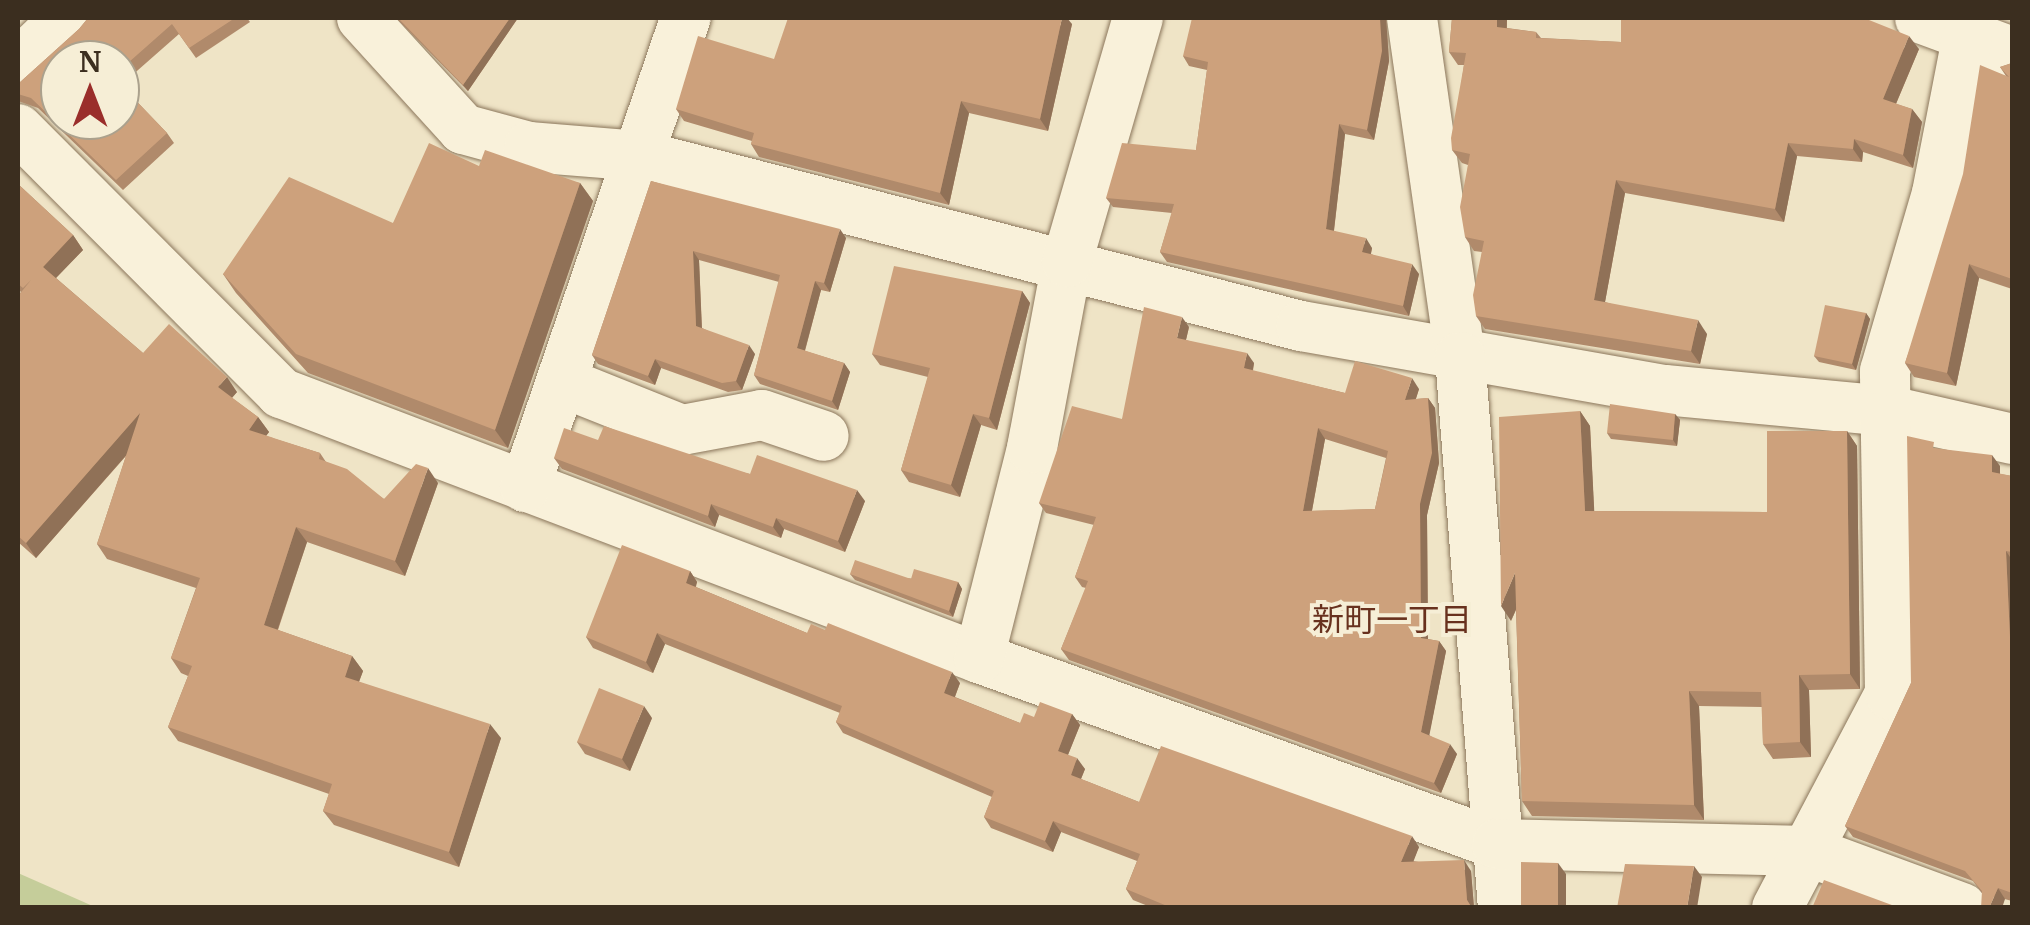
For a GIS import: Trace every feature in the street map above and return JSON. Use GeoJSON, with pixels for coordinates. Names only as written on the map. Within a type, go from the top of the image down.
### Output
{"type":"FeatureCollection","features":[{"type":"Feature","properties":{"kind":"street"},"geometry":{"type":"LineString","coordinates":[[18,64],[66,18]]}},
{"type":"Feature","properties":{"kind":"street"},"geometry":{"type":"LineString","coordinates":[[362,18],[462,129],[529,146],[642,156],[1067,262],[1301,326],[1665,390],[1889,412],[2012,439]]}},
{"type":"Feature","properties":{"kind":"street"},"geometry":{"type":"LineString","coordinates":[[525,487],[642,156],[686,18]]}},
{"type":"Feature","properties":{"kind":"street"},"geometry":{"type":"LineString","coordinates":[[980,658],[1032,448],[1067,262],[1138,18]]}},
{"type":"Feature","properties":{"kind":"street"},"geometry":{"type":"LineString","coordinates":[[1412,18],[1460,357],[1503,908]]}},
{"type":"Feature","properties":{"kind":"street"},"geometry":{"type":"LineString","coordinates":[[1777,908],[1890,694],[1889,412],[1885,370],[1937,193],[1990,46],[1920,18]]}},
{"type":"Feature","properties":{"kind":"street"},"geometry":{"type":"LineString","coordinates":[[18,129],[281,393],[980,658],[1498,844],[1807,851],[1962,908]]}},
{"type":"Feature","properties":{"kind":"street"},"geometry":{"type":"LineString","coordinates":[[562,382],[682,430],[762,415],[824,436]]}},
{"type":"Feature","properties":{"kind":"green space"},"geometry":{"type":"Polygon","coordinates":[[[18,873],[95,907],[18,907],[18,873]]]}},
{"type":"Feature","properties":{"kind":"building"},"geometry":{"type":"Polygon","coordinates":[[[88,18],[235,18],[189,48],[172,24],[140,52],[140,40],[67,40],[88,18]]]}},
{"type":"Feature","properties":{"kind":"building"},"geometry":{"type":"Polygon","coordinates":[[[398,18],[510,18],[463,85],[398,18]]]}},
{"type":"Feature","properties":{"kind":"building"},"geometry":{"type":"Polygon","coordinates":[[[788,18],[1062,18],[1040,119],[961,101],[940,193],[751,144],[754,133],[676,109],[698,36],[774,59],[788,18]]]}},
{"type":"Feature","properties":{"kind":"building"},"geometry":{"type":"Polygon","coordinates":[[[1192,18],[1380,18],[1382,51],[1367,130],[1339,124],[1326,229],[1366,238],[1362,252],[1412,264],[1403,306],[1160,252],[1174,204],[1106,198],[1122,143],[1196,150],[1208,62],[1183,56],[1192,18]]]}},
{"type":"Feature","properties":{"kind":"building"},"geometry":{"type":"Polygon","coordinates":[[[1452,18],[1497,18],[1497,27],[1536,32],[1536,38],[1621,42],[1621,18],[1864,18],[1909,36],[1883,99],[1912,109],[1903,155],[1854,139],[1853,149],[1788,143],[1775,209],[1616,180],[1594,300],[1698,320],[1691,351],[1476,316],[1473,295],[1484,241],[1465,237],[1460,207],[1470,154],[1452,150],[1451,138],[1466,53],[1449,52],[1452,18]]]}},
{"type":"Feature","properties":{"kind":"building"},"geometry":{"type":"Polygon","coordinates":[[[2012,63],[2012,279],[1969,264],[1947,373],[1905,363],[1963,174],[1980,65],[2009,77],[2000,67],[2012,63]]]}},
{"type":"Feature","properties":{"kind":"building"},"geometry":{"type":"Polygon","coordinates":[[[40,64],[40,107],[31,98],[18,94],[18,84],[40,64]]]}},
{"type":"Feature","properties":{"kind":"building"},"geometry":{"type":"Polygon","coordinates":[[[140,105],[167,133],[116,180],[75,140],[140,140],[140,105]]]}},
{"type":"Feature","properties":{"kind":"building"},"geometry":{"type":"Polygon","coordinates":[[[429,143],[479,166],[485,150],[580,183],[495,430],[296,354],[223,274],[289,177],[393,223],[429,143]]]}},
{"type":"Feature","properties":{"kind":"building"},"geometry":{"type":"Polygon","coordinates":[[[651,181],[840,229],[824,283],[815,281],[797,348],[844,363],[832,401],[754,375],[780,275],[693,251],[696,326],[749,345],[736,381],[722,383],[655,359],[648,376],[592,355],[651,181]]]}},
{"type":"Feature","properties":{"kind":"building"},"geometry":{"type":"Polygon","coordinates":[[[18,184],[73,235],[43,267],[143,353],[169,324],[227,377],[218,387],[258,417],[249,430],[320,453],[319,459],[347,469],[384,499],[416,464],[428,468],[395,561],[296,527],[264,625],[352,656],[345,677],[490,724],[449,852],[323,811],[332,784],[168,727],[192,666],[171,658],[200,578],[97,544],[140,413],[26,543],[18,536],[18,296],[31,280],[23,288],[18,284],[18,184]]]}},
{"type":"Feature","properties":{"kind":"building"},"geometry":{"type":"Polygon","coordinates":[[[894,266],[1022,291],[989,418],[973,414],[951,485],[901,470],[930,368],[872,354],[894,266]]]}},
{"type":"Feature","properties":{"kind":"building"},"geometry":{"type":"Polygon","coordinates":[[[1825,305],[1866,313],[1852,364],[1814,356],[1825,305]]]}},
{"type":"Feature","properties":{"kind":"building"},"geometry":{"type":"Polygon","coordinates":[[[1144,307],[1182,317],[1177,338],[1247,353],[1244,368],[1345,393],[1355,361],[1412,378],[1405,400],[1428,398],[1432,453],[1420,504],[1421,638],[1439,641],[1421,732],[1450,744],[1434,783],[1061,649],[1088,581],[1075,577],[1096,517],[1039,503],[1072,406],[1122,419],[1144,307]],[[1318,428],[1303,511],[1375,509],[1388,451],[1318,428]]]}},
{"type":"Feature","properties":{"kind":"building"},"geometry":{"type":"Polygon","coordinates":[[[1610,404],[1675,414],[1673,440],[1607,433],[1610,404]]]}},
{"type":"Feature","properties":{"kind":"building"},"geometry":{"type":"Polygon","coordinates":[[[1580,411],[1585,511],[1767,512],[1767,431],[1847,431],[1850,674],[1799,675],[1800,742],[1763,744],[1761,692],[1689,691],[1694,805],[1522,801],[1515,573],[1501,606],[1499,417],[1580,411]]]}},
{"type":"Feature","properties":{"kind":"building"},"geometry":{"type":"Polygon","coordinates":[[[604,426],[750,474],[757,455],[857,490],[838,541],[776,518],[773,527],[711,504],[708,516],[554,458],[564,428],[598,440],[604,426]]]}},
{"type":"Feature","properties":{"kind":"building"},"geometry":{"type":"Polygon","coordinates":[[[1907,436],[1934,442],[1933,448],[1992,455],[1992,472],[2012,476],[2012,552],[2006,551],[2012,659],[2012,893],[1998,888],[1989,908],[1981,908],[1982,891],[1965,871],[1845,826],[1911,683],[1907,436]]]}},
{"type":"Feature","properties":{"kind":"building"},"geometry":{"type":"Polygon","coordinates":[[[622,545],[690,571],[686,583],[807,633],[811,624],[825,630],[828,623],[952,672],[944,693],[1020,723],[1024,713],[1034,717],[1040,702],[1072,714],[1058,751],[1077,758],[1071,775],[1139,802],[1161,746],[1412,836],[1401,862],[1464,860],[1467,900],[1472,908],[1172,908],[1126,889],[1140,854],[1053,821],[1045,841],[984,817],[994,791],[836,722],[842,706],[657,633],[646,662],[586,637],[622,545]]]}},
{"type":"Feature","properties":{"kind":"building"},"geometry":{"type":"Polygon","coordinates":[[[855,560],[911,579],[914,569],[958,582],[949,611],[850,574],[855,560]]]}},
{"type":"Feature","properties":{"kind":"building"},"geometry":{"type":"Polygon","coordinates":[[[599,688],[644,706],[622,759],[577,742],[599,688]]]}},
{"type":"Feature","properties":{"kind":"building"},"geometry":{"type":"Polygon","coordinates":[[[1521,862],[1558,863],[1558,908],[1521,908],[1521,862]]]}},
{"type":"Feature","properties":{"kind":"building"},"geometry":{"type":"Polygon","coordinates":[[[1625,864],[1694,866],[1687,908],[1617,908],[1625,864]]]}},
{"type":"Feature","properties":{"kind":"building"},"geometry":{"type":"Polygon","coordinates":[[[1824,880],[1900,908],[1812,908],[1824,880]]]}},
{"type":"Feature","properties":{"kind":"district","name":"新町一丁目"},"geometry":{"type":"Point","coordinates":[1392,620]}}]}
